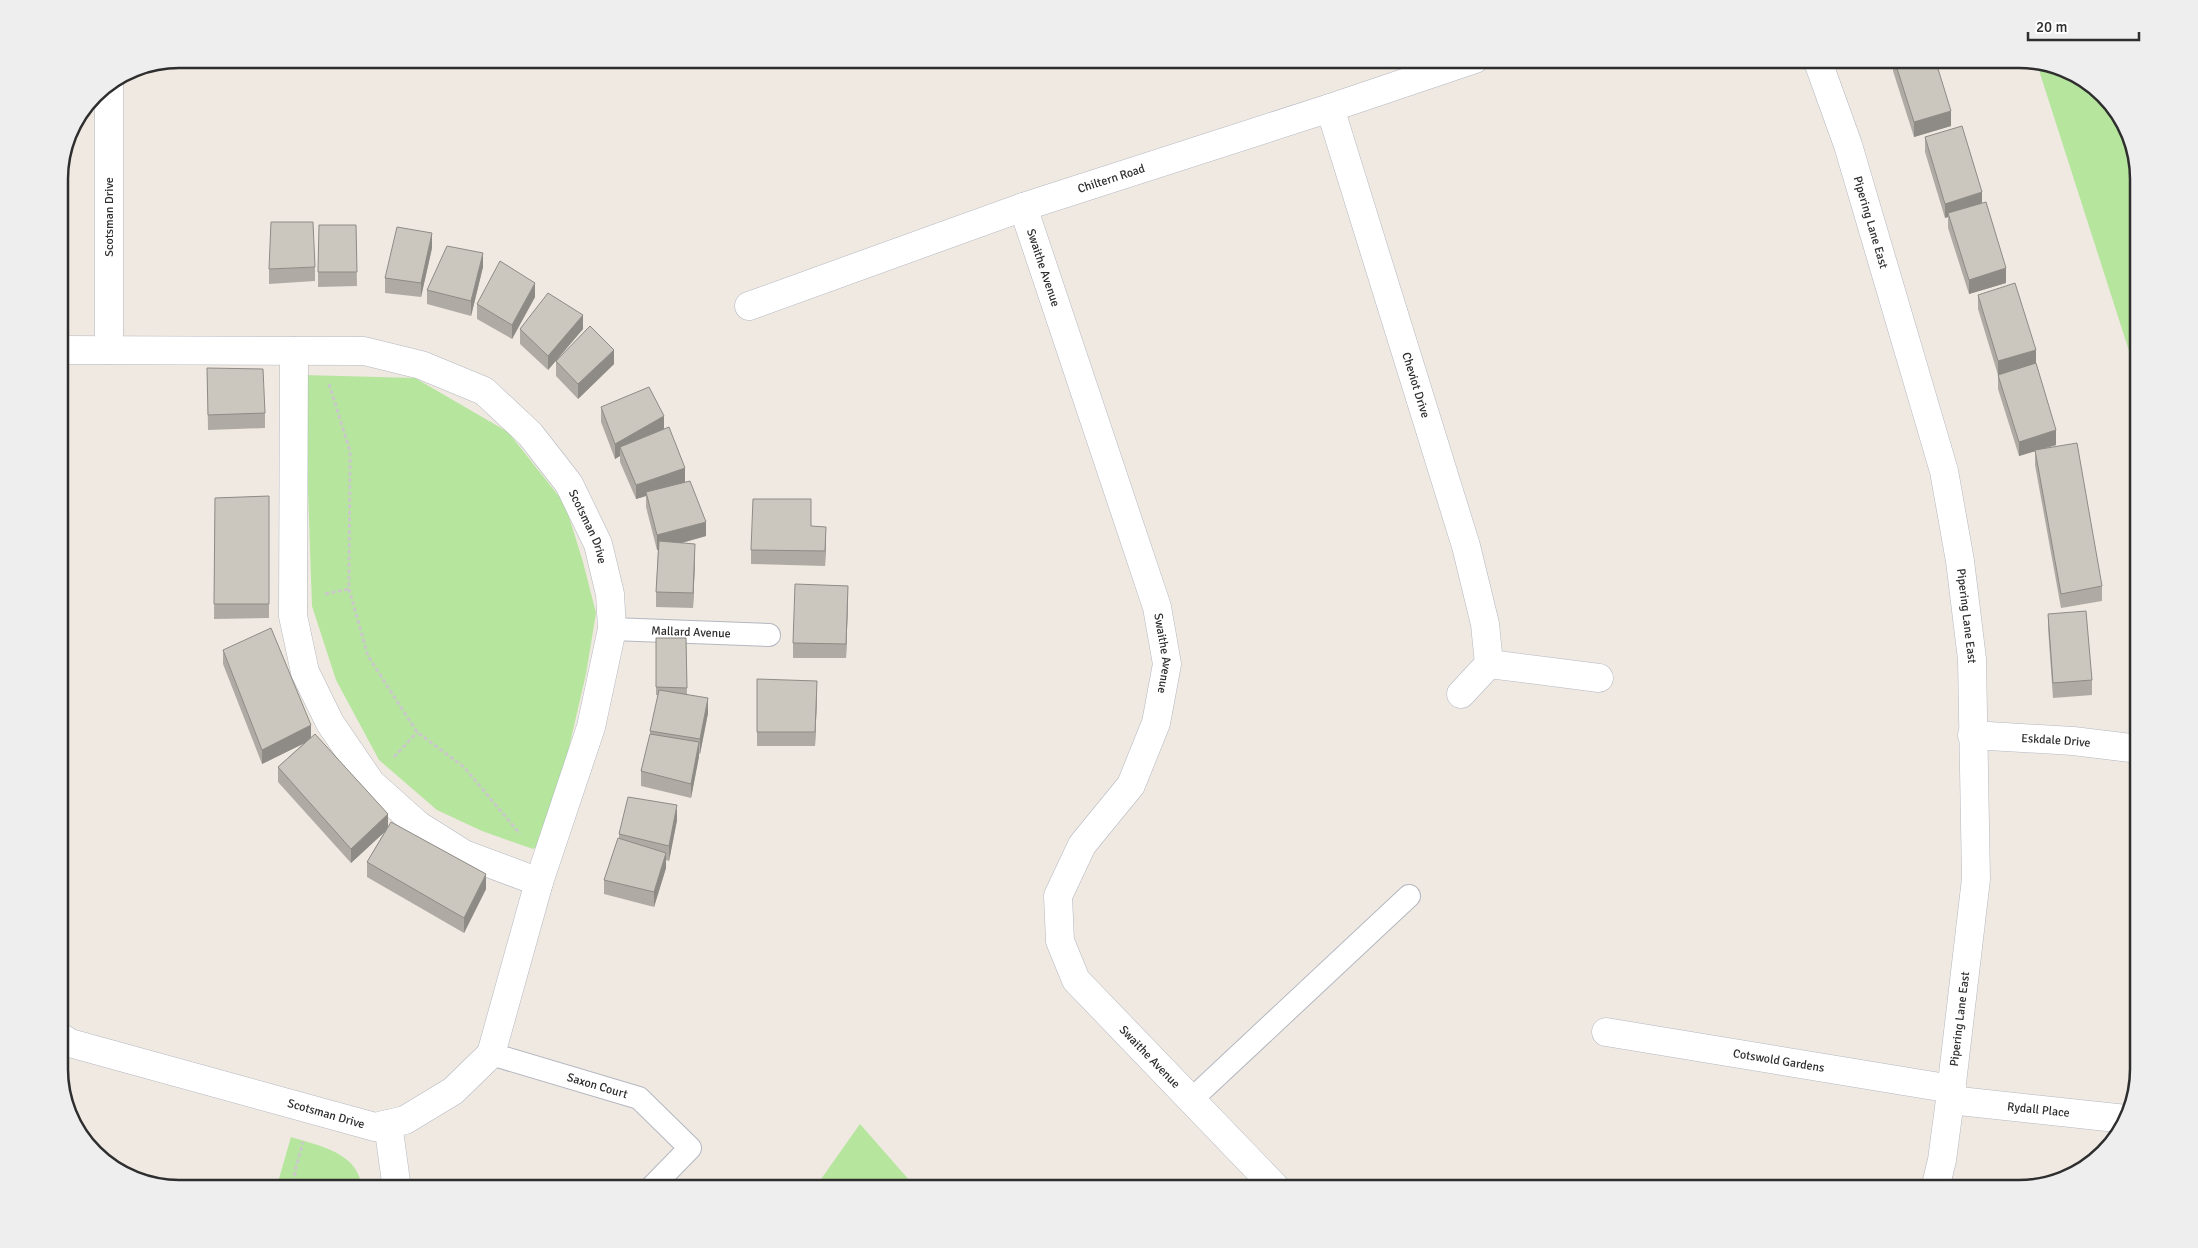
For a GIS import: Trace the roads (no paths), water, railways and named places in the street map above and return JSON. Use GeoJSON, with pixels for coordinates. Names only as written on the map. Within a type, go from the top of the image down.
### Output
{"type":"FeatureCollection","features":[{"type":"Feature","properties":{"kind":"street","name":"Chiltern Road"},"geometry":{"type":"LineString","coordinates":[[749,306],[1023,207],[1448,68]]}},
{"type":"Feature","properties":{"kind":"street","name":"Pipering Lane East"},"geometry":{"type":"LineString","coordinates":[[1820,68],[1848,145],[1944,471],[1960,562],[1972,659],[1976,879],[1951,1094],[1942,1160],[1937,1180]]}},
{"type":"Feature","properties":{"kind":"street","name":"Scotsman Drive"},"geometry":{"type":"LineString","coordinates":[[109,92],[109,350]]}},
{"type":"Feature","properties":{"kind":"street","name":"Cheviot Drive"},"geometry":{"type":"LineString","coordinates":[[1330,108],[1466,546],[1485,624],[1489,664]]}},
{"type":"Feature","properties":{"kind":"street","name":"Swaithe Avenue"},"geometry":{"type":"LineString","coordinates":[[1023,207],[1157,607],[1167,664],[1156,723],[1131,785],[1082,845],[1058,896],[1060,941],[1076,980],[1268,1180]]}},
{"type":"Feature","properties":{"kind":"street","name":"Scotsman Drive"},"geometry":{"type":"LineString","coordinates":[[68,350],[364,352],[421,365],[484,391],[530,434],[568,484],[598,544],[610,594],[612,629],[591,727],[542,872],[491,1054],[454,1091],[405,1120],[375,1127],[68,1042]]}},
{"type":"Feature","properties":{"kind":"street"},"geometry":{"type":"LineString","coordinates":[[306,352],[293,616],[306,672],[330,723],[371,783],[418,825],[464,854],[542,872]]}},
{"type":"Feature","properties":{"kind":"street"},"geometry":{"type":"LineString","coordinates":[[1461,694],[1489,664],[1599,678]]}},
{"type":"Feature","properties":{"kind":"street","name":"Eskdale Drive"},"geometry":{"type":"LineString","coordinates":[[1972,735],[2073,741],[2130,748]]}},
{"type":"Feature","properties":{"kind":"street","name":"Cotswold Gardens"},"geometry":{"type":"LineString","coordinates":[[1606,1032],[1951,1094]]}},
{"type":"Feature","properties":{"kind":"street","name":"Rydall Place"},"geometry":{"type":"LineString","coordinates":[[1951,1094],[2119,1118]]}},
{"type":"Feature","properties":{"kind":"street"},"geometry":{"type":"LineString","coordinates":[[388,1124],[396,1180]]}},
{"type":"Feature","properties":{"kind":"lane","name":"Mallard Avenue"},"geometry":{"type":"LineString","coordinates":[[612,629],[769,635]]}},
{"type":"Feature","properties":{"kind":"lane"},"geometry":{"type":"LineString","coordinates":[[1191,1100],[1409,896]]}},
{"type":"Feature","properties":{"kind":"lane","name":"Saxon Court"},"geometry":{"type":"LineString","coordinates":[[491,1054],[639,1098],[690,1148],[659,1180]]}}]}
